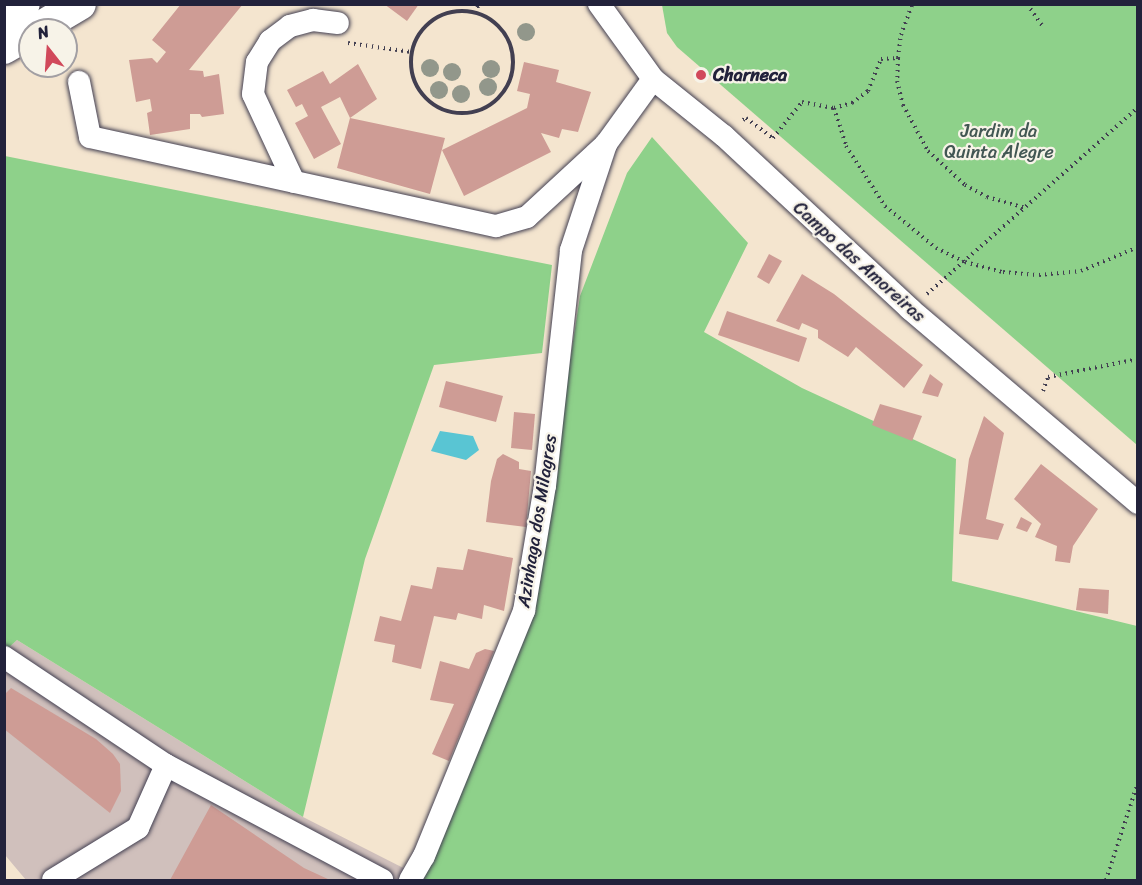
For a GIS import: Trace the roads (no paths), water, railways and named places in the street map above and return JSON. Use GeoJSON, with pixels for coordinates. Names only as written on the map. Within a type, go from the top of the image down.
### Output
{"type":"FeatureCollection","features":[{"type":"Feature","properties":{"kind":"main road"},"geometry":{"type":"LineString","coordinates":[[4,16],[24,4]]}},
{"type":"Feature","properties":{"kind":"main road"},"geometry":{"type":"LineString","coordinates":[[56,18],[80,4]]}},
{"type":"Feature","properties":{"kind":"main road"},"geometry":{"type":"LineString","coordinates":[[4,48],[18,40]]}},
{"type":"Feature","properties":{"kind":"street","name":"Campo das Amoreiras"},"geometry":{"type":"LineString","coordinates":[[599,4],[653,79],[724,136],[910,309],[1137,503]]}},
{"type":"Feature","properties":{"kind":"street"},"geometry":{"type":"LineString","coordinates":[[294,182],[254,94],[257,62],[270,41],[290,26],[313,20],[338,23]]}},
{"type":"Feature","properties":{"kind":"street"},"geometry":{"type":"LineString","coordinates":[[79,82],[90,137],[496,226],[527,217],[606,144],[653,79]]}},
{"type":"Feature","properties":{"kind":"street","name":"Azinhaga dos Milagres"},"geometry":{"type":"LineString","coordinates":[[410,880],[424,856],[524,611],[545,486],[571,250],[606,144]]}},
{"type":"Feature","properties":{"kind":"street"},"geometry":{"type":"LineString","coordinates":[[4,657],[166,765],[382,880]]}},
{"type":"Feature","properties":{"kind":"street"},"geometry":{"type":"LineString","coordinates":[[53,880],[138,828],[166,765]]}},
{"type":"Feature","properties":{"kind":"water"},"geometry":{"type":"Polygon","coordinates":[[[440,431],[473,436],[479,450],[466,460],[431,451],[440,431]]]}},
{"type":"Feature","properties":{"kind":"place","name":"Charneca"},"geometry":{"type":"Point","coordinates":[701,75]}},
{"type":"Feature","properties":{"kind":"park label","name":"Jardim da Quinta Alegre"},"geometry":{"type":"Point","coordinates":[999,142]}}]}
